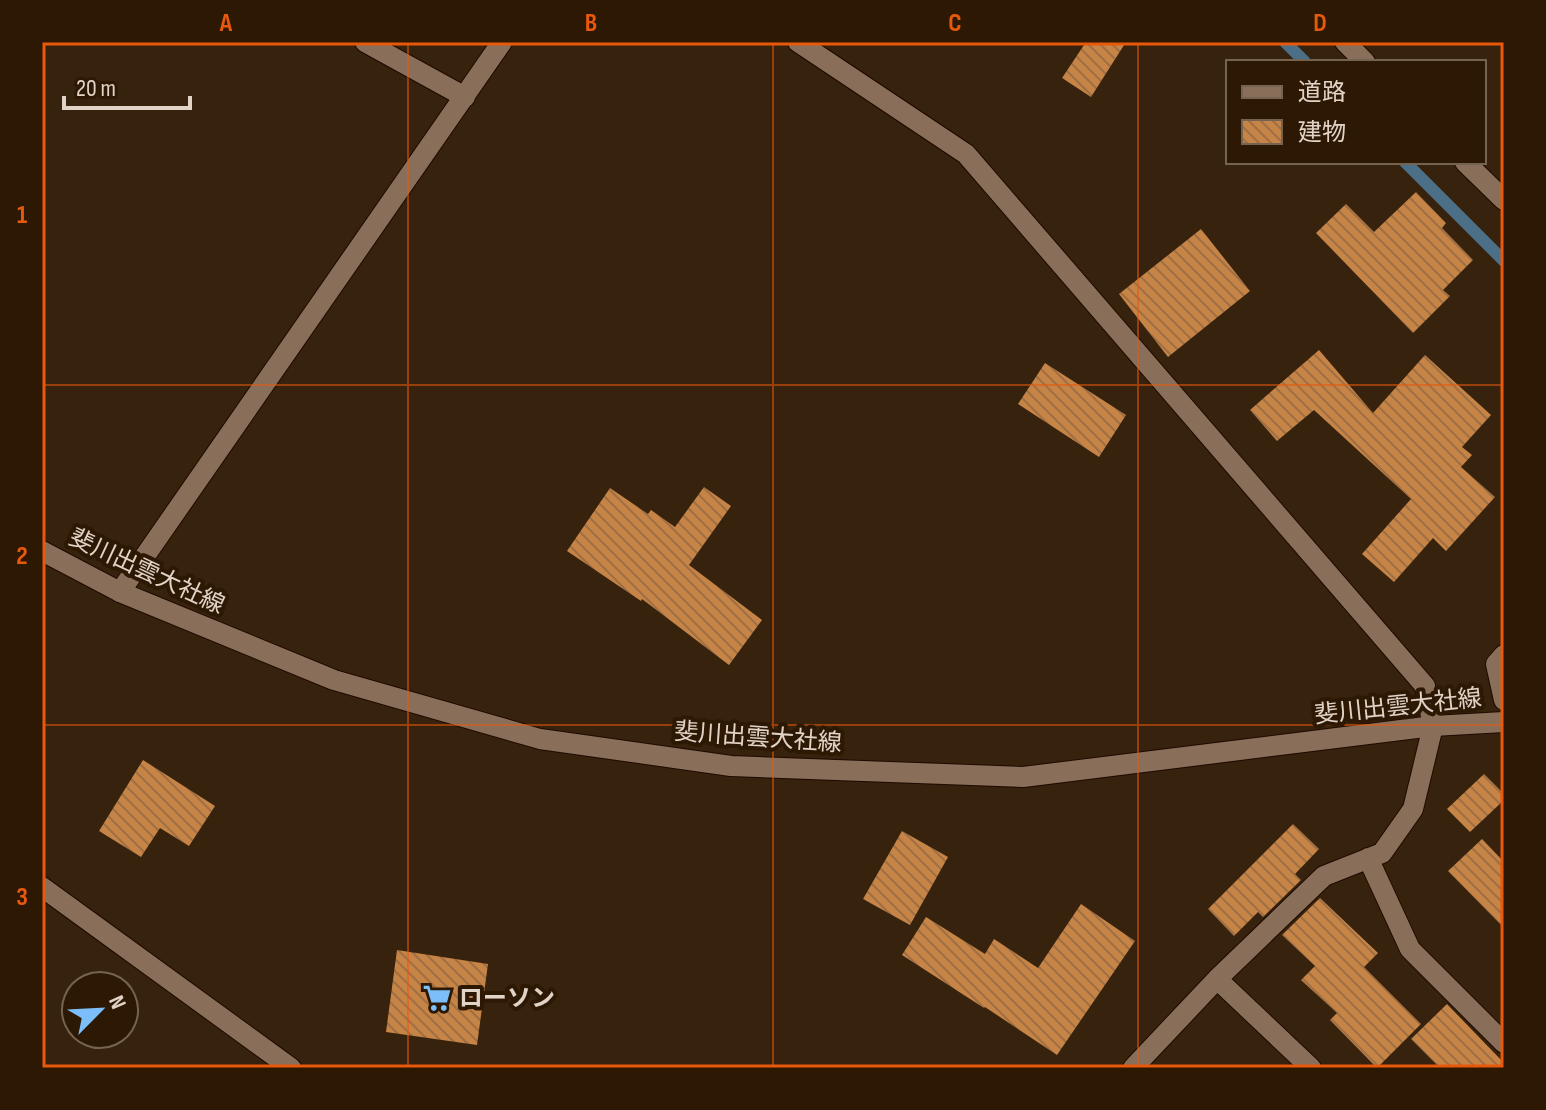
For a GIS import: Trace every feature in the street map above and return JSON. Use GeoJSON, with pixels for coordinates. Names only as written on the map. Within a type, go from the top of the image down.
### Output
{"type":"FeatureCollection","features":[{"type":"Feature","properties":{"kind":"street"},"geometry":{"type":"LineString","coordinates":[[365,42],[465,97]]}},
{"type":"Feature","properties":{"kind":"street"},"geometry":{"type":"LineString","coordinates":[[120,592],[502,42]]}},
{"type":"Feature","properties":{"kind":"street"},"geometry":{"type":"LineString","coordinates":[[798,42],[966,154],[1425,686],[1433,726],[1413,809],[1382,853],[1324,876],[1217,979],[1133,1068]]}},
{"type":"Feature","properties":{"kind":"street"},"geometry":{"type":"LineString","coordinates":[[1345,42],[1363,60]]}},
{"type":"Feature","properties":{"kind":"street"},"geometry":{"type":"LineString","coordinates":[[1467,164],[1504,200]]}},
{"type":"Feature","properties":{"kind":"street","name":"斐川出雲大社線"},"geometry":{"type":"LineString","coordinates":[[42,551],[120,592],[334,680],[540,739],[731,766],[1023,777],[1433,726],[1504,722]]}},
{"type":"Feature","properties":{"kind":"street"},"geometry":{"type":"LineString","coordinates":[[1504,655],[1496,664],[1504,700]]}},
{"type":"Feature","properties":{"kind":"street"},"geometry":{"type":"LineString","coordinates":[[1368,858],[1410,949],[1504,1043]]}},
{"type":"Feature","properties":{"kind":"street"},"geometry":{"type":"LineString","coordinates":[[42,887],[291,1068]]}},
{"type":"Feature","properties":{"kind":"street"},"geometry":{"type":"LineString","coordinates":[[1217,979],[1311,1068]]}},
{"type":"Feature","properties":{"kind":"building"},"geometry":{"type":"Polygon","coordinates":[[[1086,42],[1126,42],[1091,97],[1062,78],[1086,42]]]}},
{"type":"Feature","properties":{"kind":"building"},"geometry":{"type":"Polygon","coordinates":[[[1416,192],[1446,223],[1442,228],[1473,260],[1443,290],[1450,296],[1413,333],[1316,233],[1346,204],[1374,232],[1416,192]]]}},
{"type":"Feature","properties":{"kind":"building"},"geometry":{"type":"Polygon","coordinates":[[[1201,229],[1250,291],[1168,357],[1119,294],[1201,229]]]}},
{"type":"Feature","properties":{"kind":"building"},"geometry":{"type":"Polygon","coordinates":[[[1319,350],[1373,413],[1425,355],[1491,415],[1462,447],[1472,455],[1461,467],[1495,497],[1446,551],[1433,538],[1394,582],[1362,554],[1411,499],[1314,410],[1277,441],[1250,410],[1319,350]]]}},
{"type":"Feature","properties":{"kind":"building"},"geometry":{"type":"Polygon","coordinates":[[[1045,363],[1126,415],[1099,457],[1018,404],[1045,363]]]}},
{"type":"Feature","properties":{"kind":"building"},"geometry":{"type":"Polygon","coordinates":[[[704,487],[731,506],[689,565],[762,620],[729,665],[642,599],[567,551],[610,488],[648,514],[651,510],[675,527],[704,487]]]}},
{"type":"Feature","properties":{"kind":"building"},"geometry":{"type":"Polygon","coordinates":[[[143,760],[215,806],[189,846],[160,828],[141,857],[99,831],[143,760]]]}},
{"type":"Feature","properties":{"kind":"building"},"geometry":{"type":"Polygon","coordinates":[[[1484,774],[1504,794],[1504,800],[1470,832],[1447,809],[1484,774]]]}},
{"type":"Feature","properties":{"kind":"building"},"geometry":{"type":"Polygon","coordinates":[[[1293,824],[1319,849],[1295,874],[1301,880],[1263,917],[1258,912],[1234,936],[1208,909],[1293,824]]]}},
{"type":"Feature","properties":{"kind":"building"},"geometry":{"type":"Polygon","coordinates":[[[902,831],[948,857],[910,925],[863,899],[902,831]]]}},
{"type":"Feature","properties":{"kind":"building"},"geometry":{"type":"Polygon","coordinates":[[[1482,839],[1504,862],[1504,928],[1448,871],[1482,839]]]}},
{"type":"Feature","properties":{"kind":"building"},"geometry":{"type":"Polygon","coordinates":[[[1320,898],[1378,953],[1364,967],[1421,1024],[1377,1068],[1330,1020],[1337,1013],[1301,980],[1315,966],[1282,935],[1320,898]]]}},
{"type":"Feature","properties":{"kind":"building"},"geometry":{"type":"Polygon","coordinates":[[[1081,904],[1135,941],[1057,1055],[902,955],[926,917],[985,954],[994,939],[1038,968],[1081,904]]]}},
{"type":"Feature","properties":{"kind":"building","name":"ローソン"},"geometry":{"type":"Polygon","coordinates":[[[397,950],[488,964],[477,1045],[386,1032],[397,950]]]}},
{"type":"Feature","properties":{"kind":"building"},"geometry":{"type":"Polygon","coordinates":[[[1447,1004],[1504,1063],[1504,1068],[1440,1068],[1411,1039],[1447,1004]]]}},
{"type":"Feature","properties":{"kind":"waterway"},"geometry":{"type":"LineString","coordinates":[[1285,42],[1303,60]]}},
{"type":"Feature","properties":{"kind":"waterway"},"geometry":{"type":"LineString","coordinates":[[1407,164],[1504,261]]}},
{"type":"Feature","properties":{"kind":"place","name":"ローソン"},"geometry":{"type":"Point","coordinates":[437,998]}}]}
